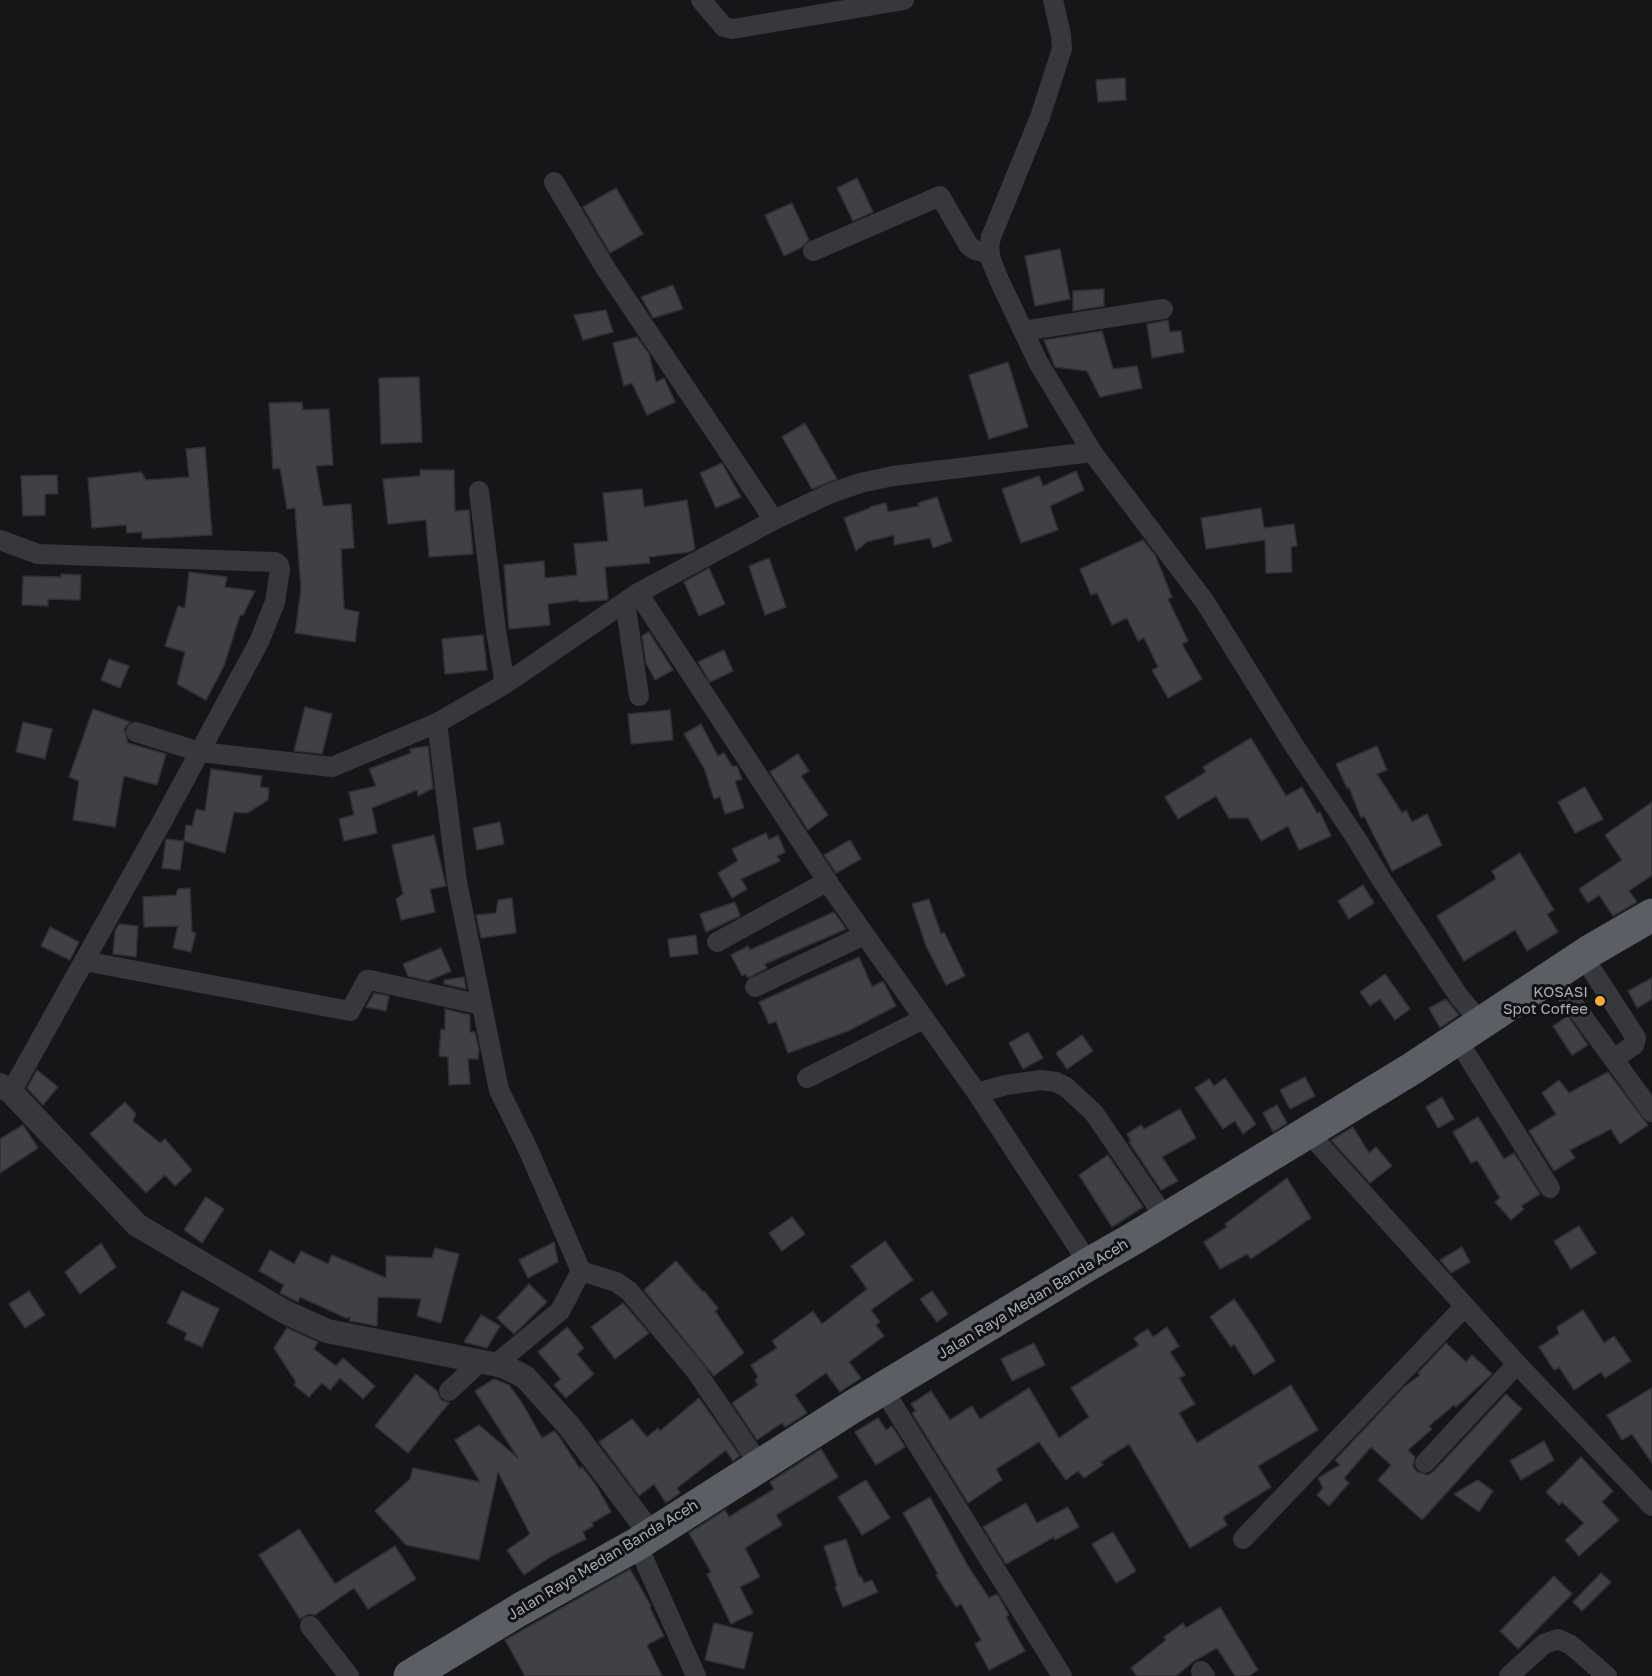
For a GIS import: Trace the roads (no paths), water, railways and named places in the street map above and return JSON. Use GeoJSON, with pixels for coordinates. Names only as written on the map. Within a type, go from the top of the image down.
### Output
{"type":"FeatureCollection","features":[{"type":"Feature","properties":{"kind":"highway","name":"Jalan Raya Medan Banda Aceh"},"geometry":{"type":"LineString","coordinates":[[410,1676],[643,1539],[883,1389],[1166,1219],[1469,1031],[1582,956],[1652,915]]}},
{"type":"Feature","properties":{"kind":"street"},"geometry":{"type":"LineString","coordinates":[[702,0],[724,27],[733,29],[904,0]]}},
{"type":"Feature","properties":{"kind":"street"},"geometry":{"type":"LineString","coordinates":[[1053,0],[1062,49],[1040,117],[991,237],[989,254],[1038,362],[1092,452],[1205,602],[1295,747],[1458,995],[1469,1031],[1550,1188]]}},
{"type":"Feature","properties":{"kind":"street"},"geometry":{"type":"LineString","coordinates":[[554,182],[606,269],[774,520]]}},
{"type":"Feature","properties":{"kind":"street"},"geometry":{"type":"LineString","coordinates":[[813,251],[940,196],[969,246],[989,254]]}},
{"type":"Feature","properties":{"kind":"street"},"geometry":{"type":"LineString","coordinates":[[1023,332],[1163,309]]}},
{"type":"Feature","properties":{"kind":"street"},"geometry":{"type":"LineString","coordinates":[[136,732],[200,752],[332,767],[437,723],[505,684],[632,597],[774,520],[829,494],[876,479],[1092,452]]}},
{"type":"Feature","properties":{"kind":"street"},"geometry":{"type":"LineString","coordinates":[[479,491],[496,632],[505,684]]}},
{"type":"Feature","properties":{"kind":"street"},"geometry":{"type":"LineString","coordinates":[[0,540],[38,554],[275,562],[279,565],[280,570],[275,602],[259,642],[84,961],[5,1089],[137,1225],[285,1312],[312,1325],[342,1334],[489,1363],[520,1373],[541,1392],[569,1426],[643,1539],[696,1676]]}},
{"type":"Feature","properties":{"kind":"street"},"geometry":{"type":"LineString","coordinates":[[632,597],[639,696]]}},
{"type":"Feature","properties":{"kind":"street"},"geometry":{"type":"LineString","coordinates":[[632,597],[864,935],[978,1093],[1089,1264]]}},
{"type":"Feature","properties":{"kind":"street"},"geometry":{"type":"LineString","coordinates":[[437,723],[457,882],[502,1098],[527,1147],[581,1271],[616,1282],[629,1291],[695,1370],[760,1465]]}},
{"type":"Feature","properties":{"kind":"street"},"geometry":{"type":"LineString","coordinates":[[717,942],[828,881]]}},
{"type":"Feature","properties":{"kind":"street"},"geometry":{"type":"LineString","coordinates":[[755,987],[864,935]]}},
{"type":"Feature","properties":{"kind":"street"},"geometry":{"type":"LineString","coordinates":[[1582,956],[1636,1038],[1634,1046],[1614,1059]]}},
{"type":"Feature","properties":{"kind":"street"},"geometry":{"type":"LineString","coordinates":[[84,961],[350,1011],[368,980],[482,1005]]}},
{"type":"Feature","properties":{"kind":"street"},"geometry":{"type":"LineString","coordinates":[[1553,976],[1652,1112]]}},
{"type":"Feature","properties":{"kind":"street"},"geometry":{"type":"LineString","coordinates":[[807,1078],[923,1018]]}},
{"type":"Feature","properties":{"kind":"street"},"geometry":{"type":"LineString","coordinates":[[978,1093],[1006,1085],[1041,1080],[1056,1082],[1066,1087],[1094,1113],[1166,1219]]}},
{"type":"Feature","properties":{"kind":"street"},"geometry":{"type":"LineString","coordinates":[[1307,1131],[1517,1364],[1652,1506]]}},
{"type":"Feature","properties":{"kind":"street"},"geometry":{"type":"LineString","coordinates":[[449,1390],[560,1311],[581,1271]]}},
{"type":"Feature","properties":{"kind":"street"},"geometry":{"type":"LineString","coordinates":[[1244,1539],[1466,1306]]}},
{"type":"Feature","properties":{"kind":"street"},"geometry":{"type":"LineString","coordinates":[[1425,1463],[1517,1364]]}},
{"type":"Feature","properties":{"kind":"street"},"geometry":{"type":"LineString","coordinates":[[883,1389],[1062,1676]]}},
{"type":"Feature","properties":{"kind":"street"},"geometry":{"type":"LineString","coordinates":[[310,1626],[349,1676]]}},
{"type":"Feature","properties":{"kind":"street"},"geometry":{"type":"LineString","coordinates":[[1509,1676],[1544,1644],[1558,1639],[1571,1645],[1607,1676]]}},
{"type":"Feature","properties":{"kind":"place","name":"KOSASI Spot Coffee"},"geometry":{"type":"Point","coordinates":[1600,1001]}}]}
